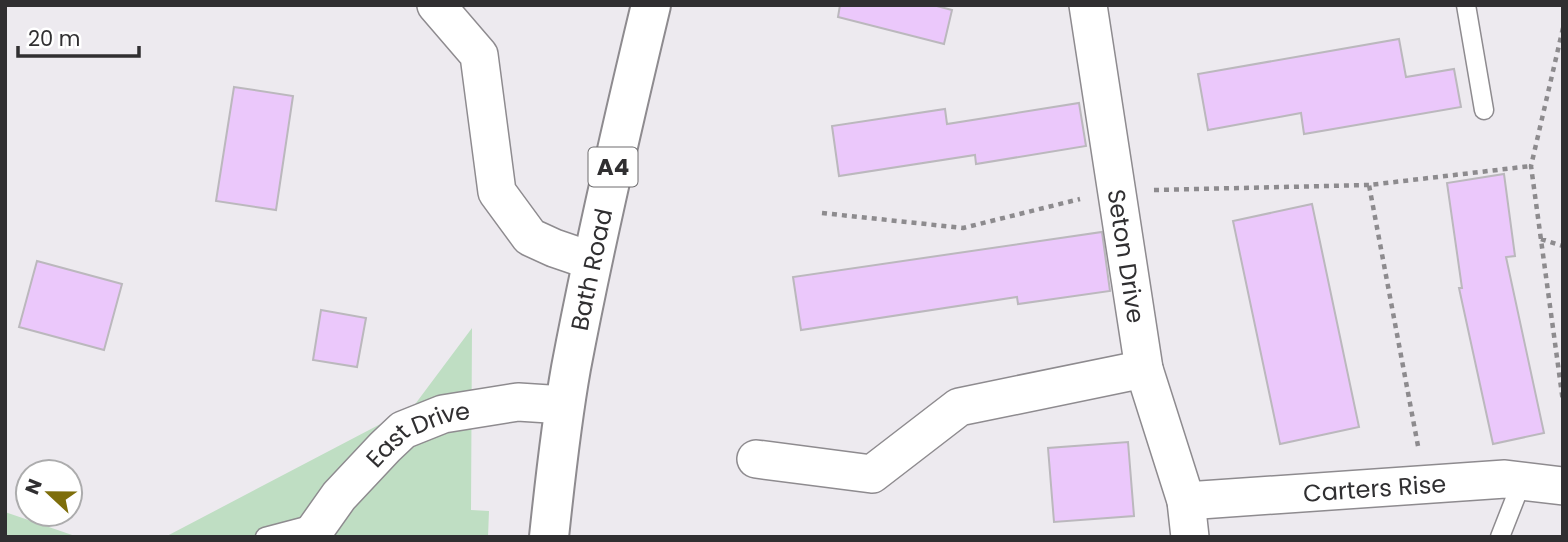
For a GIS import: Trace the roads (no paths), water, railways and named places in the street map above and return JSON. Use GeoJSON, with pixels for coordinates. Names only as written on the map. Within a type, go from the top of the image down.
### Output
{"type":"FeatureCollection","features":[{"type":"Feature","properties":{"kind":"main road","name":"Bath Road"},"geometry":{"type":"LineString","coordinates":[[549,537],[565,405],[592,261],[650,5]]}},
{"type":"Feature","properties":{"kind":"street"},"geometry":{"type":"LineString","coordinates":[[436,5],[479,55],[497,192],[530,237],[592,261]]}},
{"type":"Feature","properties":{"kind":"street","name":"Seton Drive"},"geometry":{"type":"LineString","coordinates":[[1088,5],[1144,369],[1186,501],[1190,537]]}},
{"type":"Feature","properties":{"kind":"street"},"geometry":{"type":"LineString","coordinates":[[756,459],[872,474],[959,407],[1144,369]]}},
{"type":"Feature","properties":{"kind":"street","name":"East Drive"},"geometry":{"type":"LineString","coordinates":[[316,529],[339,496],[403,430],[443,414],[518,402],[565,405]]}},
{"type":"Feature","properties":{"kind":"street","name":"Carters Rise"},"geometry":{"type":"LineString","coordinates":[[1186,501],[1504,479],[1563,486]]}},
{"type":"Feature","properties":{"kind":"lane"},"geometry":{"type":"LineString","coordinates":[[1466,5],[1484,110]]}},
{"type":"Feature","properties":{"kind":"lane"},"geometry":{"type":"LineString","coordinates":[[1500,537],[1522,481]]}},
{"type":"Feature","properties":{"kind":"lane"},"geometry":{"type":"LineString","coordinates":[[265,537],[316,529]]}}]}
